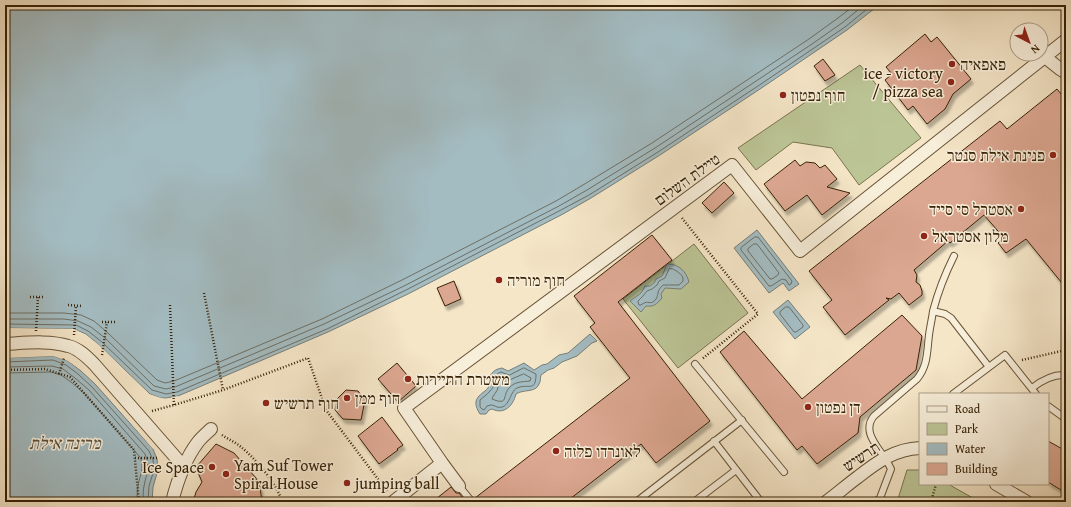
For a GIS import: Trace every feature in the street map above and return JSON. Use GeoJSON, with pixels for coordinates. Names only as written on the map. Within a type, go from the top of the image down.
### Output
{"type":"FeatureCollection","features":[{"type":"Feature","properties":{"kind":"street","name":"טיילת השלום"},"geometry":{"type":"LineString","coordinates":[[1049,53],[1066,40]]}},
{"type":"Feature","properties":{"kind":"street"},"geometry":{"type":"LineString","coordinates":[[1049,61],[1066,73]]}},
{"type":"Feature","properties":{"kind":"street","name":"טיילת השלום"},"geometry":{"type":"LineString","coordinates":[[442,463],[404,408],[732,165],[800,251],[1038,62]]}},
{"type":"Feature","properties":{"kind":"street"},"geometry":{"type":"LineString","coordinates":[[5,344],[35,342],[69,346],[83,354],[100,370],[184,468]]}},
{"type":"Feature","properties":{"kind":"street"},"geometry":{"type":"LineString","coordinates":[[172,502],[186,462],[198,443],[211,428]]}},
{"type":"Feature","properties":{"kind":"street","name":"תרשיש"},"geometry":{"type":"LineString","coordinates":[[826,502],[871,466],[898,452],[919,448]]}},
{"type":"Feature","properties":{"kind":"street"},"geometry":{"type":"LineString","coordinates":[[394,502],[442,463],[459,486]]}},
{"type":"Feature","properties":{"kind":"street"},"geometry":{"type":"LineString","coordinates":[[998,485],[1027,502]]}},
{"type":"Feature","properties":{"kind":"lane"},"geometry":{"type":"LineString","coordinates":[[875,502],[880,498],[891,468],[872,440],[870,423],[874,416],[917,379],[922,372],[928,356],[929,335],[933,311],[940,288],[954,256]]}},
{"type":"Feature","properties":{"kind":"lane"},"geometry":{"type":"LineString","coordinates":[[933,311],[945,314],[951,318],[989,367]]}},
{"type":"Feature","properties":{"kind":"lane"},"geometry":{"type":"LineString","coordinates":[[954,393],[1005,355],[1035,393]]}},
{"type":"Feature","properties":{"kind":"lane"},"geometry":{"type":"LineString","coordinates":[[695,364],[784,472]]}},
{"type":"Feature","properties":{"kind":"lane"},"geometry":{"type":"LineString","coordinates":[[1032,388],[1047,378],[1058,375],[1066,375]]}},
{"type":"Feature","properties":{"kind":"lane"},"geometry":{"type":"LineString","coordinates":[[1049,407],[1066,419]]}},
{"type":"Feature","properties":{"kind":"lane"},"geometry":{"type":"LineString","coordinates":[[636,502],[742,420]]}},
{"type":"Feature","properties":{"kind":"lane"},"geometry":{"type":"LineString","coordinates":[[714,441],[761,502]]}},
{"type":"Feature","properties":{"kind":"lane"},"geometry":{"type":"LineString","coordinates":[[694,502],[736,470]]}},
{"type":"Feature","properties":{"kind":"lane"},"geometry":{"type":"LineString","coordinates":[[459,486],[472,502]]}},
{"type":"Feature","properties":{"kind":"path"},"geometry":{"type":"LineString","coordinates":[[674,208],[758,314],[695,364]]}},
{"type":"Feature","properties":{"kind":"path"},"geometry":{"type":"LineString","coordinates":[[204,293],[223,390]]}},
{"type":"Feature","properties":{"kind":"path"},"geometry":{"type":"LineString","coordinates":[[30,297],[44,297]]}},
{"type":"Feature","properties":{"kind":"path"},"geometry":{"type":"LineString","coordinates":[[35,342],[38,297]]}},
{"type":"Feature","properties":{"kind":"path"},"geometry":{"type":"LineString","coordinates":[[170,304],[174,405]]}},
{"type":"Feature","properties":{"kind":"path"},"geometry":{"type":"LineString","coordinates":[[68,305],[82,306]]}},
{"type":"Feature","properties":{"kind":"path"},"geometry":{"type":"LineString","coordinates":[[69,346],[73,336],[76,306]]}},
{"type":"Feature","properties":{"kind":"path"},"geometry":{"type":"LineString","coordinates":[[102,322],[116,322]]}},
{"type":"Feature","properties":{"kind":"path"},"geometry":{"type":"LineString","coordinates":[[100,370],[107,322]]}},
{"type":"Feature","properties":{"kind":"path"},"geometry":{"type":"LineString","coordinates":[[1011,362],[1066,350]]}},
{"type":"Feature","properties":{"kind":"path"},"geometry":{"type":"LineString","coordinates":[[136,412],[160,409],[223,390],[308,358],[326,410],[394,502]]}},
{"type":"Feature","properties":{"kind":"path"},"geometry":{"type":"LineString","coordinates":[[5,370],[45,369],[70,378],[134,450],[139,502]]}},
{"type":"Feature","properties":{"kind":"path"},"geometry":{"type":"LineString","coordinates":[[211,428],[239,445],[252,457],[280,494],[282,502]]}},
{"type":"Feature","properties":{"kind":"path"},"geometry":{"type":"LineString","coordinates":[[135,458],[174,457]]}},
{"type":"Feature","properties":{"kind":"path"},"geometry":{"type":"LineString","coordinates":[[931,502],[936,485]]}},
{"type":"Feature","properties":{"kind":"green space"},"geometry":{"type":"Polygon","coordinates":[[[860,65],[921,138],[859,185],[832,148],[793,142],[756,170],[738,148],[860,65]]]}},
{"type":"Feature","properties":{"kind":"green space"},"geometry":{"type":"Polygon","coordinates":[[[694,244],[748,313],[678,368],[623,299],[694,244]]]}},
{"type":"Feature","properties":{"kind":"green space"},"geometry":{"type":"Polygon","coordinates":[[[907,470],[919,470],[919,485],[950,485],[980,502],[897,502],[907,470]]]}},
{"type":"Feature","properties":{"kind":"water"},"geometry":{"type":"Polygon","coordinates":[[[5,5],[879,5],[847,30],[763,87],[660,155],[563,214],[408,294],[328,332],[178,396],[161,398],[150,394],[86,334],[74,329],[5,328],[5,5]]]}},
{"type":"Feature","properties":{"kind":"water"},"geometry":{"type":"Polygon","coordinates":[[[757,230],[799,284],[789,291],[783,283],[769,293],[734,248],[757,230]]]}},
{"type":"Feature","properties":{"kind":"water"},"geometry":{"type":"Polygon","coordinates":[[[667,264],[675,265],[684,271],[689,282],[681,289],[665,288],[661,294],[662,298],[659,302],[655,305],[646,306],[641,312],[630,301],[641,293],[645,286],[650,286],[656,279],[662,276],[667,264]]]}},
{"type":"Feature","properties":{"kind":"water"},"geometry":{"type":"Polygon","coordinates":[[[788,300],[810,327],[795,339],[773,312],[788,300]]]}},
{"type":"Feature","properties":{"kind":"water"},"geometry":{"type":"Polygon","coordinates":[[[590,334],[597,341],[592,343],[577,356],[562,362],[541,375],[540,383],[535,389],[516,394],[510,406],[504,410],[496,411],[492,409],[486,414],[480,414],[476,407],[477,398],[488,387],[489,380],[495,370],[502,368],[508,371],[524,363],[534,370],[547,364],[559,355],[568,353],[590,334]]]}},
{"type":"Feature","properties":{"kind":"water","name":"מרינה אילת"},"geometry":{"type":"Polygon","coordinates":[[[53,356],[68,361],[95,384],[153,449],[157,459],[158,470],[153,487],[152,502],[5,502],[5,358],[53,356]]]}},
{"type":"Feature","properties":{"kind":"pier"},"geometry":{"type":"Polygon","coordinates":[[[5,328],[74,329],[86,335],[99,345],[149,394],[166,399],[178,396],[178,398],[160,400],[148,395],[98,347],[85,336],[74,331],[5,330],[5,328]]]}},
{"type":"Feature","properties":{"kind":"pier"},"geometry":{"type":"Polygon","coordinates":[[[54,354],[69,360],[82,369],[96,382],[154,447],[153,449],[96,383],[68,361],[53,356],[5,358],[5,356],[54,354]]]}},
{"type":"Feature","properties":{"kind":"building"},"geometry":{"type":"Polygon","coordinates":[[[925,34],[931,42],[937,37],[971,79],[953,94],[945,109],[927,124],[913,106],[908,110],[885,80],[892,74],[886,67],[925,34]]]}},
{"type":"Feature","properties":{"kind":"building"},"geometry":{"type":"Polygon","coordinates":[[[823,59],[835,75],[825,81],[814,66],[823,59]]]}},
{"type":"Feature","properties":{"kind":"building"},"geometry":{"type":"Polygon","coordinates":[[[1057,89],[1066,100],[1066,288],[1026,239],[1006,253],[998,243],[1004,238],[984,215],[950,243],[948,241],[914,270],[917,275],[916,282],[920,285],[922,295],[909,305],[899,293],[891,299],[886,298],[889,300],[845,335],[823,307],[832,300],[809,271],[1000,121],[1007,129],[1057,89]]]}},
{"type":"Feature","properties":{"kind":"building"},"geometry":{"type":"Polygon","coordinates":[[[795,160],[800,166],[806,162],[815,163],[820,168],[825,165],[837,179],[827,187],[850,193],[822,215],[807,195],[785,211],[764,184],[795,160]]]}},
{"type":"Feature","properties":{"kind":"building"},"geometry":{"type":"Polygon","coordinates":[[[724,182],[734,193],[712,213],[702,203],[724,182]]]}},
{"type":"Feature","properties":{"kind":"building"},"geometry":{"type":"Polygon","coordinates":[[[652,235],[672,260],[618,302],[710,421],[656,463],[641,444],[566,502],[476,502],[475,498],[630,378],[590,327],[595,323],[574,296],[652,235]]]}},
{"type":"Feature","properties":{"kind":"building"},"geometry":{"type":"Polygon","coordinates":[[[454,281],[461,299],[445,306],[437,288],[454,281]]]}},
{"type":"Feature","properties":{"kind":"building"},"geometry":{"type":"Polygon","coordinates":[[[902,315],[922,336],[916,370],[860,417],[858,433],[817,464],[802,446],[797,450],[720,352],[744,331],[802,399],[902,315]]]}},
{"type":"Feature","properties":{"kind":"building"},"geometry":{"type":"Polygon","coordinates":[[[397,363],[416,386],[398,402],[378,379],[397,363]]]}},
{"type":"Feature","properties":{"kind":"building"},"geometry":{"type":"Polygon","coordinates":[[[346,390],[358,391],[365,400],[361,420],[343,419],[335,410],[337,399],[346,390]]]}},
{"type":"Feature","properties":{"kind":"building"},"geometry":{"type":"Polygon","coordinates":[[[382,417],[403,445],[379,464],[358,436],[382,417]]]}},
{"type":"Feature","properties":{"kind":"building"},"geometry":{"type":"Polygon","coordinates":[[[1049,442],[1066,451],[1066,493],[1049,483],[1049,442]]]}},
{"type":"Feature","properties":{"kind":"building","name":"Yam Suf Tower Spiral House"},"geometry":{"type":"Polygon","coordinates":[[[216,444],[234,453],[256,478],[260,487],[262,502],[193,502],[196,492],[202,482],[197,466],[216,444]]]}},
{"type":"Feature","properties":{"kind":"building"},"geometry":{"type":"Polygon","coordinates":[[[451,487],[456,493],[459,493],[466,502],[432,502],[451,487]]]}},
{"type":"Feature","properties":{"kind":"place","name":"פאפאיה"},"geometry":{"type":"Point","coordinates":[952,64]}},
{"type":"Feature","properties":{"kind":"place","name":"ice - victory / pizza sea"},"geometry":{"type":"Point","coordinates":[951,82]}},
{"type":"Feature","properties":{"kind":"place","name":"חוף נפטון"},"geometry":{"type":"Point","coordinates":[783,95]}},
{"type":"Feature","properties":{"kind":"place","name":"פנינת אילת סנטר"},"geometry":{"type":"Point","coordinates":[1053,155]}},
{"type":"Feature","properties":{"kind":"place","name":"אסטרל סי סייד"},"geometry":{"type":"Point","coordinates":[1021,209]}},
{"type":"Feature","properties":{"kind":"place","name":"מלון אסטראל"},"geometry":{"type":"Point","coordinates":[924,236]}},
{"type":"Feature","properties":{"kind":"place","name":"חוף מוריה"},"geometry":{"type":"Point","coordinates":[499,280]}},
{"type":"Feature","properties":{"kind":"place","name":"משטרת התיירות"},"geometry":{"type":"Point","coordinates":[408,379]}},
{"type":"Feature","properties":{"kind":"place","name":"חוף ממן"},"geometry":{"type":"Point","coordinates":[347,398]}},
{"type":"Feature","properties":{"kind":"place","name":"חוף תרשיש"},"geometry":{"type":"Point","coordinates":[266,403]}},
{"type":"Feature","properties":{"kind":"place","name":"דן נפטון"},"geometry":{"type":"Point","coordinates":[808,407]}},
{"type":"Feature","properties":{"kind":"place","name":"לאונרדו פלזה"},"geometry":{"type":"Point","coordinates":[556,451]}},
{"type":"Feature","properties":{"kind":"place","name":"Ice Space"},"geometry":{"type":"Point","coordinates":[212,467]}},
{"type":"Feature","properties":{"kind":"place","name":"Yam Suf Tower Spiral House"},"geometry":{"type":"Point","coordinates":[226,474]}},
{"type":"Feature","properties":{"kind":"place","name":"jumping ball"},"geometry":{"type":"Point","coordinates":[347,483]}}]}
